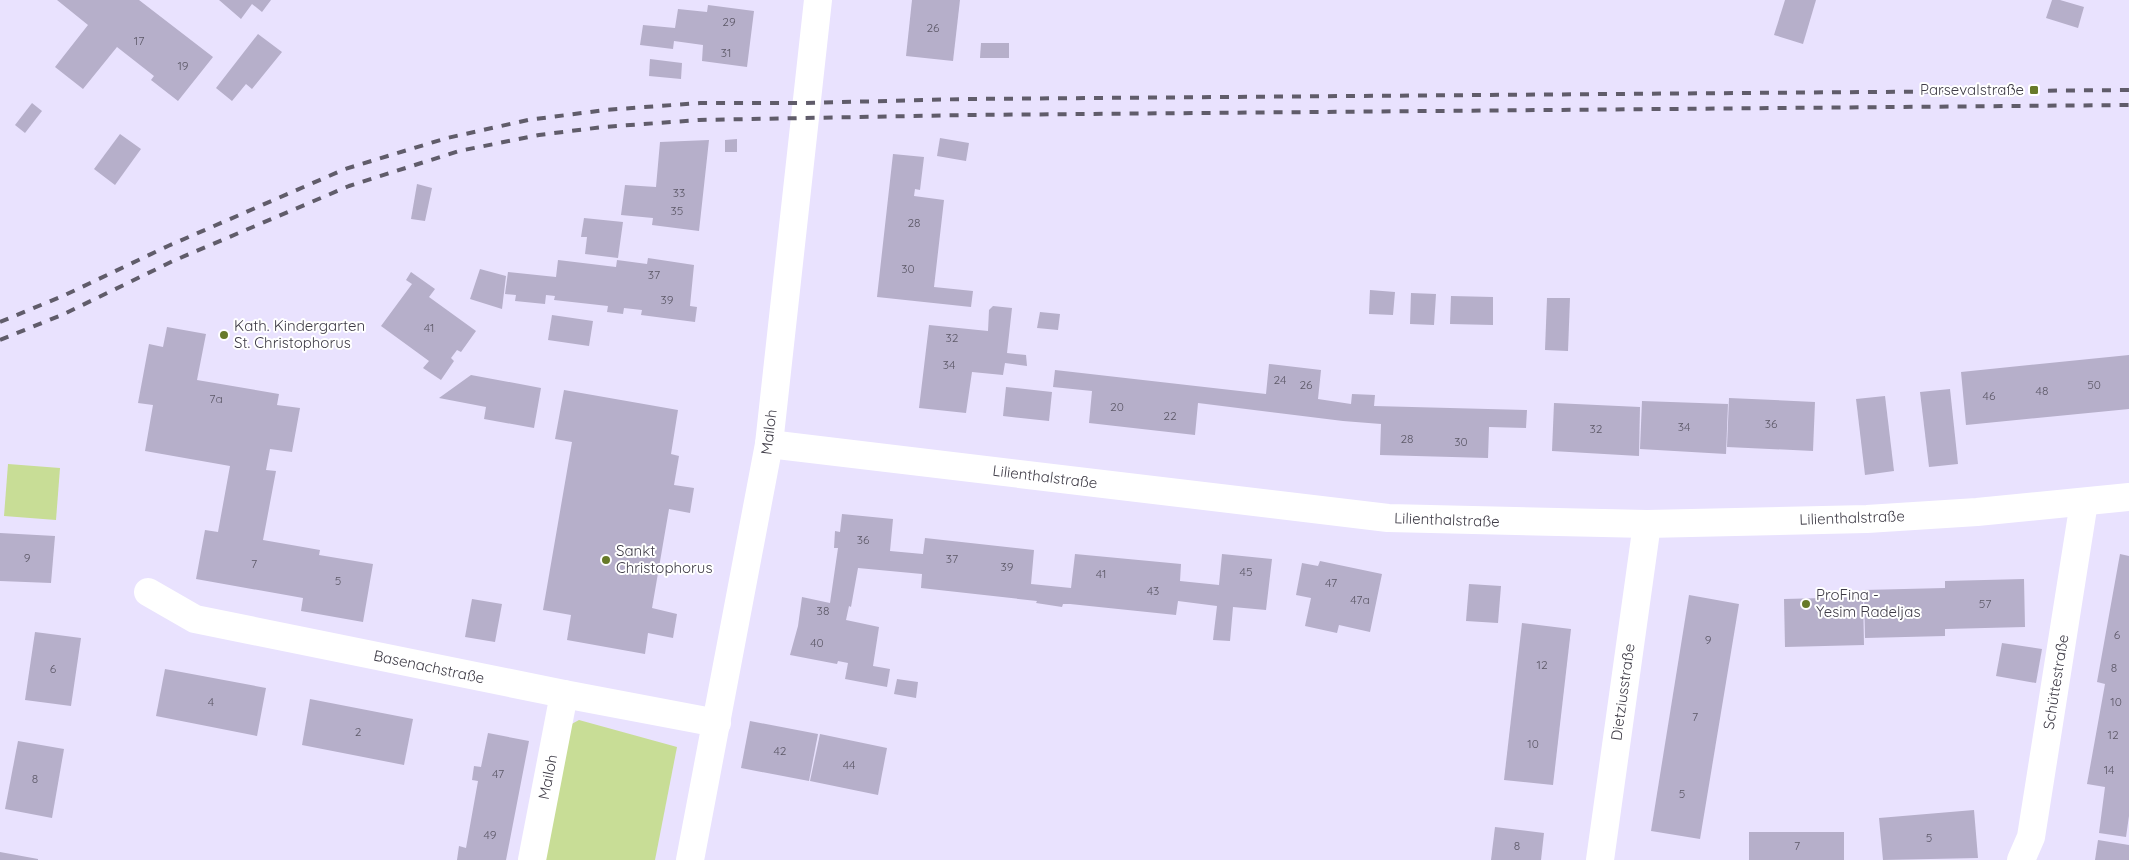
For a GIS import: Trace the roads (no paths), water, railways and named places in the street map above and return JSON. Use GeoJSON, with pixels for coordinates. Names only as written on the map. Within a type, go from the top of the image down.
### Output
{"type":"FeatureCollection","features":[{"type":"Feature","properties":{"kind":"street","name":"Mailoh"},"geometry":{"type":"LineString","coordinates":[[690,860],[769,444],[818,0]]}},
{"type":"Feature","properties":{"kind":"street","name":"Lilienthalstraße"},"geometry":{"type":"LineString","coordinates":[[769,444],[1388,518],[1647,524],[1867,519],[2129,497]]}},
{"type":"Feature","properties":{"kind":"street","name":"Schüttestraße"},"geometry":{"type":"LineString","coordinates":[[2021,860],[2031,837],[2084,502]]}},
{"type":"Feature","properties":{"kind":"street","name":"Dietziusstraße"},"geometry":{"type":"LineString","coordinates":[[1600,860],[1647,524]]}},
{"type":"Feature","properties":{"kind":"street","name":"Basenachstraße"},"geometry":{"type":"LineString","coordinates":[[148,592],[195,618],[564,694],[717,723]]}},
{"type":"Feature","properties":{"kind":"street","name":"Mailoh"},"geometry":{"type":"LineString","coordinates":[[532,860],[564,694]]}},
{"type":"Feature","properties":{"kind":"railway"},"geometry":{"type":"LineString","coordinates":[[0,322],[65,295],[168,246],[345,169],[447,138],[528,120],[605,110],[700,103],[805,103],[965,99],[2129,90]]}},
{"type":"Feature","properties":{"kind":"railway"},"geometry":{"type":"LineString","coordinates":[[0,340],[64,314],[173,261],[349,186],[459,151],[539,135],[603,127],[699,120],[967,115],[2129,105]]}},
{"type":"Feature","properties":{"kind":"place","name":"Parsevalstraße"},"geometry":{"type":"Point","coordinates":[2034,90]}},
{"type":"Feature","properties":{"kind":"place","name":"Kath. Kindergarten St. Christophorus"},"geometry":{"type":"Point","coordinates":[224,335]}},
{"type":"Feature","properties":{"kind":"place","name":"Sankt Christophorus"},"geometry":{"type":"Point","coordinates":[606,560]}},
{"type":"Feature","properties":{"kind":"place","name":"ProFina - Yesim Radeljas"},"geometry":{"type":"Point","coordinates":[1806,604]}}]}
